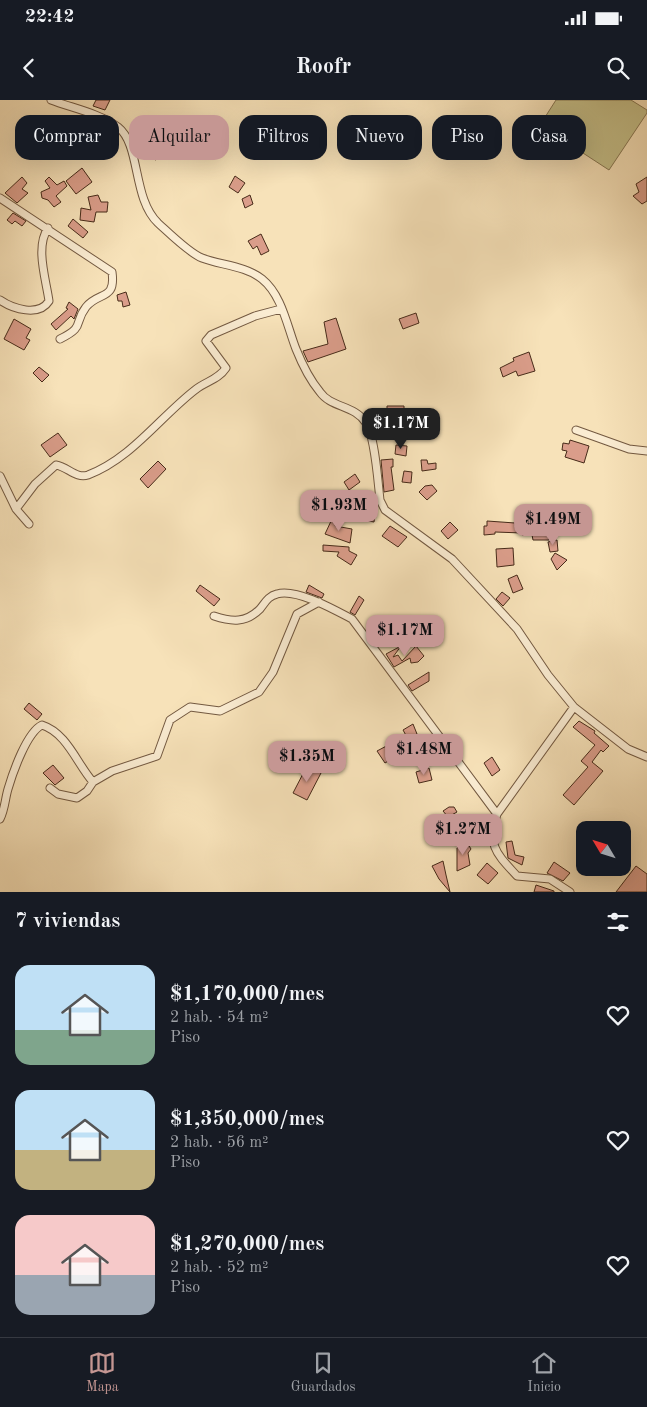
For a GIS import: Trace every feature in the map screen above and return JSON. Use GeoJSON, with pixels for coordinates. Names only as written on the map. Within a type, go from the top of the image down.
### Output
{"type":"FeatureCollection","features":[{"type":"Feature","properties":{"kind":"street"},"geometry":{"type":"LineString","coordinates":[[51,100],[96,116],[120,128],[129,142],[140,190],[147,209],[156,221],[199,257],[222,266],[248,271],[262,278],[273,290],[296,350],[320,393],[328,401],[358,414],[366,422],[371,436],[380,500],[385,510],[452,559],[517,629],[548,675],[574,707],[628,749],[647,756]]}},
{"type":"Feature","properties":{"kind":"street"},"geometry":{"type":"LineString","coordinates":[[0,198],[112,272],[113,278],[109,293],[89,304],[78,327],[72,333],[60,339]]}},
{"type":"Feature","properties":{"kind":"street"},"geometry":{"type":"LineString","coordinates":[[0,300],[14,307],[40,310],[49,301],[42,250],[44,233],[48,228]]}},
{"type":"Feature","properties":{"kind":"street"},"geometry":{"type":"LineString","coordinates":[[16,509],[35,484],[56,465],[64,466],[78,476],[86,476],[103,467],[125,453],[197,388],[220,376],[226,368],[206,341],[211,335],[254,316],[281,309]]}},
{"type":"Feature","properties":{"kind":"street"},"geometry":{"type":"LineString","coordinates":[[576,430],[629,450],[647,451]]}},
{"type":"Feature","properties":{"kind":"street"},"geometry":{"type":"LineString","coordinates":[[0,476],[16,509],[29,524]]}},
{"type":"Feature","properties":{"kind":"street"},"geometry":{"type":"LineString","coordinates":[[214,616],[230,622],[244,620],[260,609],[266,599],[277,593],[318,602],[352,619],[497,814]]}},
{"type":"Feature","properties":{"kind":"street"},"geometry":{"type":"LineString","coordinates":[[50,788],[58,794],[76,798],[87,791],[93,782],[112,772],[157,756],[165,739],[170,720],[190,707],[220,711],[259,692],[273,672],[297,614],[318,602]]}},
{"type":"Feature","properties":{"kind":"street"},"geometry":{"type":"LineString","coordinates":[[570,892],[550,879],[517,876],[499,857],[492,844],[492,830],[497,814],[574,707]]}},
{"type":"Feature","properties":{"kind":"street"},"geometry":{"type":"LineString","coordinates":[[0,819],[4,812],[8,788],[28,740],[35,728],[42,725],[50,727],[79,758],[85,773],[93,782]]}},
{"type":"Feature","properties":{"kind":"shaded area"},"geometry":{"type":"Polygon","coordinates":[[[556,100],[631,100],[647,110],[647,113],[609,170],[586,155],[586,115],[546,115],[556,100]]]}},
{"type":"Feature","properties":{"kind":"building"},"geometry":{"type":"Polygon","coordinates":[[[96,100],[110,100],[105,110],[93,106],[96,100]]]}},
{"type":"Feature","properties":{"kind":"building"},"geometry":{"type":"Polygon","coordinates":[[[82,168],[92,182],[76,194],[66,181],[82,168]]]}},
{"type":"Feature","properties":{"kind":"building"},"geometry":{"type":"Polygon","coordinates":[[[235,176],[245,183],[238,193],[229,187],[235,176]]]}},
{"type":"Feature","properties":{"kind":"building"},"geometry":{"type":"Polygon","coordinates":[[[22,177],[27,183],[22,189],[28,193],[17,203],[5,193],[22,177]]]}},
{"type":"Feature","properties":{"kind":"building"},"geometry":{"type":"Polygon","coordinates":[[[49,177],[57,185],[64,181],[67,186],[56,196],[61,202],[54,207],[48,200],[42,198],[41,192],[50,188],[45,181],[49,177]]]}},
{"type":"Feature","properties":{"kind":"building"},"geometry":{"type":"Polygon","coordinates":[[[647,177],[647,201],[642,204],[633,196],[639,192],[636,184],[647,177]]]}},
{"type":"Feature","properties":{"kind":"building"},"geometry":{"type":"Polygon","coordinates":[[[98,195],[101,202],[108,202],[107,212],[96,212],[94,222],[80,220],[81,208],[91,210],[88,197],[98,195]]]}},
{"type":"Feature","properties":{"kind":"building"},"geometry":{"type":"Polygon","coordinates":[[[250,195],[253,204],[245,208],[242,199],[250,195]]]}},
{"type":"Feature","properties":{"kind":"building"},"geometry":{"type":"Polygon","coordinates":[[[13,213],[26,221],[22,226],[15,221],[12,224],[7,220],[13,213]]]}},
{"type":"Feature","properties":{"kind":"building"},"geometry":{"type":"Polygon","coordinates":[[[73,219],[88,232],[83,238],[68,226],[73,219]]]}},
{"type":"Feature","properties":{"kind":"building"},"geometry":{"type":"Polygon","coordinates":[[[261,234],[269,251],[261,255],[257,246],[253,249],[248,241],[261,234]]]}},
{"type":"Feature","properties":{"kind":"building"},"geometry":{"type":"Polygon","coordinates":[[[126,292],[130,305],[123,307],[122,301],[118,301],[117,295],[126,292]]]}},
{"type":"Feature","properties":{"kind":"building"},"geometry":{"type":"Polygon","coordinates":[[[69,302],[78,309],[74,319],[71,316],[56,330],[51,324],[68,309],[66,308],[69,302]]]}},
{"type":"Feature","properties":{"kind":"building"},"geometry":{"type":"Polygon","coordinates":[[[416,313],[419,323],[403,329],[399,319],[416,313]]]}},
{"type":"Feature","properties":{"kind":"building"},"geometry":{"type":"Polygon","coordinates":[[[336,318],[346,349],[308,362],[303,351],[328,344],[324,322],[336,318]]]}},
{"type":"Feature","properties":{"kind":"building"},"geometry":{"type":"Polygon","coordinates":[[[14,319],[31,329],[26,338],[30,340],[24,350],[4,339],[14,319]]]}},
{"type":"Feature","properties":{"kind":"building"},"geometry":{"type":"Polygon","coordinates":[[[529,352],[535,371],[518,376],[516,371],[503,377],[500,368],[514,361],[513,358],[529,352]]]}},
{"type":"Feature","properties":{"kind":"building"},"geometry":{"type":"Polygon","coordinates":[[[39,367],[49,375],[42,382],[33,373],[39,367]]]}},
{"type":"Feature","properties":{"kind":"building"},"geometry":{"type":"Polygon","coordinates":[[[387,406],[404,406],[404,417],[387,417],[387,406]]]}},
{"type":"Feature","properties":{"kind":"building"},"geometry":{"type":"Polygon","coordinates":[[[58,433],[67,445],[50,457],[41,445],[58,433]]]}},
{"type":"Feature","properties":{"kind":"building"},"geometry":{"type":"Polygon","coordinates":[[[570,440],[589,446],[584,463],[565,457],[567,451],[562,450],[563,443],[569,444],[570,440]]]}},
{"type":"Feature","properties":{"kind":"building"},"geometry":{"type":"Polygon","coordinates":[[[396,445],[407,446],[406,456],[395,454],[396,445]]]}},
{"type":"Feature","properties":{"kind":"building"},"geometry":{"type":"Polygon","coordinates":[[[393,459],[393,467],[391,467],[394,490],[384,492],[381,460],[393,459]]]}},
{"type":"Feature","properties":{"kind":"building"},"geometry":{"type":"Polygon","coordinates":[[[421,460],[427,460],[428,464],[436,463],[436,469],[422,471],[421,460]]]}},
{"type":"Feature","properties":{"kind":"building"},"geometry":{"type":"Polygon","coordinates":[[[158,461],[166,469],[148,488],[140,479],[158,461]]]}},
{"type":"Feature","properties":{"kind":"building"},"geometry":{"type":"Polygon","coordinates":[[[404,471],[412,472],[411,483],[402,482],[404,471]]]}},
{"type":"Feature","properties":{"kind":"building"},"geometry":{"type":"Polygon","coordinates":[[[355,474],[360,482],[349,490],[344,482],[355,474]]]}},
{"type":"Feature","properties":{"kind":"building"},"geometry":{"type":"Polygon","coordinates":[[[432,485],[437,491],[427,500],[419,492],[425,486],[432,485]]]}},
{"type":"Feature","properties":{"kind":"building"},"geometry":{"type":"Polygon","coordinates":[[[323,495],[334,495],[334,505],[323,505],[323,495]]]}},
{"type":"Feature","properties":{"kind":"building"},"geometry":{"type":"Polygon","coordinates":[[[358,511],[375,514],[374,522],[357,519],[358,511]]]}},
{"type":"Feature","properties":{"kind":"building"},"geometry":{"type":"Polygon","coordinates":[[[332,519],[337,521],[335,526],[352,529],[350,543],[325,534],[332,519]]]}},
{"type":"Feature","properties":{"kind":"building"},"geometry":{"type":"Polygon","coordinates":[[[487,521],[515,523],[515,526],[548,523],[549,540],[533,540],[532,535],[522,535],[522,533],[495,532],[495,534],[484,535],[484,526],[487,526],[487,521]]]}},
{"type":"Feature","properties":{"kind":"building"},"geometry":{"type":"Polygon","coordinates":[[[450,522],[458,530],[448,539],[441,531],[450,522]]]}},
{"type":"Feature","properties":{"kind":"building"},"geometry":{"type":"Polygon","coordinates":[[[390,526],[407,537],[398,547],[382,536],[390,526]]]}},
{"type":"Feature","properties":{"kind":"building"},"geometry":{"type":"Polygon","coordinates":[[[557,540],[558,551],[550,552],[548,542],[557,540]]]}},
{"type":"Feature","properties":{"kind":"building"},"geometry":{"type":"Polygon","coordinates":[[[323,545],[349,547],[349,551],[357,555],[351,565],[337,556],[339,552],[323,551],[323,545]]]}},
{"type":"Feature","properties":{"kind":"building"},"geometry":{"type":"Polygon","coordinates":[[[513,548],[514,565],[497,567],[496,549],[513,548]]]}},
{"type":"Feature","properties":{"kind":"building"},"geometry":{"type":"Polygon","coordinates":[[[555,553],[567,560],[557,570],[551,559],[555,553]]]}},
{"type":"Feature","properties":{"kind":"building"},"geometry":{"type":"Polygon","coordinates":[[[517,575],[523,589],[513,593],[508,579],[517,575]]]}},
{"type":"Feature","properties":{"kind":"building"},"geometry":{"type":"Polygon","coordinates":[[[200,585],[220,599],[214,606],[196,591],[200,585]]]}},
{"type":"Feature","properties":{"kind":"building"},"geometry":{"type":"Polygon","coordinates":[[[309,585],[324,594],[322,598],[306,592],[309,585]]]}},
{"type":"Feature","properties":{"kind":"building"},"geometry":{"type":"Polygon","coordinates":[[[502,592],[510,598],[503,606],[496,599],[502,592]]]}},
{"type":"Feature","properties":{"kind":"building"},"geometry":{"type":"Polygon","coordinates":[[[359,596],[364,600],[355,615],[350,612],[359,596]]]}},
{"type":"Feature","properties":{"kind":"building"},"geometry":{"type":"Polygon","coordinates":[[[406,623],[414,628],[406,639],[399,633],[406,623]]]}},
{"type":"Feature","properties":{"kind":"building"},"geometry":{"type":"Polygon","coordinates":[[[401,646],[393,657],[398,655],[402,661],[416,646],[424,656],[418,662],[411,663],[410,658],[394,667],[386,654],[401,646]]]}},
{"type":"Feature","properties":{"kind":"building"},"geometry":{"type":"Polygon","coordinates":[[[429,672],[429,681],[412,691],[408,685],[429,672]]]}},
{"type":"Feature","properties":{"kind":"building"},"geometry":{"type":"Polygon","coordinates":[[[29,703],[42,714],[37,720],[24,709],[29,703]]]}},
{"type":"Feature","properties":{"kind":"building"},"geometry":{"type":"Polygon","coordinates":[[[579,721],[595,731],[594,733],[609,746],[603,752],[601,750],[592,762],[603,771],[574,805],[563,795],[588,767],[581,761],[595,745],[573,727],[579,721]]]}},
{"type":"Feature","properties":{"kind":"building"},"geometry":{"type":"Polygon","coordinates":[[[413,724],[417,734],[408,739],[403,730],[413,724]]]}},
{"type":"Feature","properties":{"kind":"building"},"geometry":{"type":"Polygon","coordinates":[[[394,742],[400,754],[385,763],[377,751],[394,742]]]}},
{"type":"Feature","properties":{"kind":"building"},"geometry":{"type":"Polygon","coordinates":[[[492,757],[500,770],[492,776],[484,763],[492,757]]]}},
{"type":"Feature","properties":{"kind":"building"},"geometry":{"type":"Polygon","coordinates":[[[53,765],[64,778],[55,785],[43,773],[53,765]]]}},
{"type":"Feature","properties":{"kind":"building"},"geometry":{"type":"Polygon","coordinates":[[[307,766],[321,773],[307,800],[293,793],[307,766]]]}},
{"type":"Feature","properties":{"kind":"building"},"geometry":{"type":"Polygon","coordinates":[[[429,768],[432,780],[419,783],[416,772],[429,768]]]}},
{"type":"Feature","properties":{"kind":"building"},"geometry":{"type":"Polygon","coordinates":[[[449,807],[454,807],[457,812],[448,817],[443,811],[449,807]]]}},
{"type":"Feature","properties":{"kind":"building"},"geometry":{"type":"Polygon","coordinates":[[[466,841],[471,849],[468,853],[470,865],[457,871],[457,848],[466,841]]]}},
{"type":"Feature","properties":{"kind":"building"},"geometry":{"type":"Polygon","coordinates":[[[512,841],[515,855],[524,857],[522,865],[508,858],[506,842],[512,841]]]}},
{"type":"Feature","properties":{"kind":"building"},"geometry":{"type":"Polygon","coordinates":[[[443,861],[450,892],[439,879],[432,866],[443,861]]]}},
{"type":"Feature","properties":{"kind":"building"},"geometry":{"type":"Polygon","coordinates":[[[554,862],[570,873],[563,881],[547,873],[554,862]]]}},
{"type":"Feature","properties":{"kind":"building"},"geometry":{"type":"Polygon","coordinates":[[[487,863],[498,873],[488,884],[477,875],[487,863]]]}},
{"type":"Feature","properties":{"kind":"building"},"geometry":{"type":"Polygon","coordinates":[[[636,866],[647,874],[647,892],[616,892],[628,876],[631,876],[631,872],[636,866]]]}},
{"type":"Feature","properties":{"kind":"building"},"geometry":{"type":"Polygon","coordinates":[[[536,885],[554,891],[554,892],[534,892],[536,885]]]}}]}
